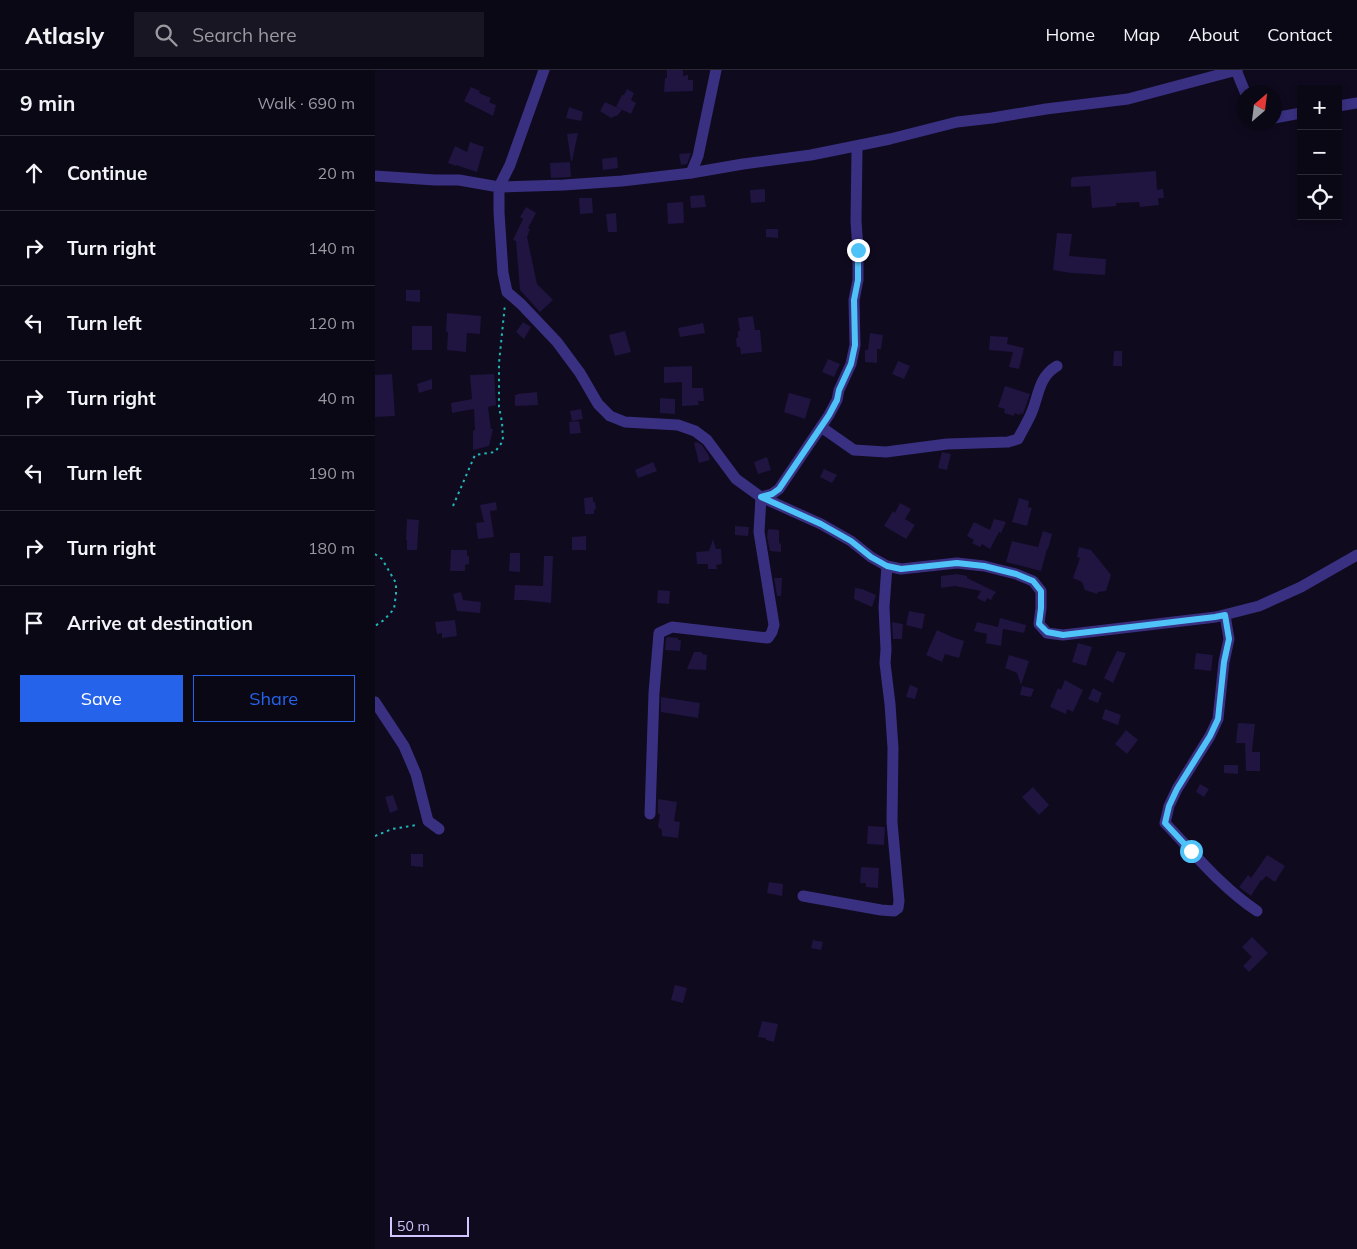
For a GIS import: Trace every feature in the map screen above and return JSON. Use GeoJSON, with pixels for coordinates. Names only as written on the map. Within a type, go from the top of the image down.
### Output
{"type":"FeatureCollection","features":[{"type":"Feature","properties":{"kind":"street"},"geometry":{"type":"LineString","coordinates":[[544,70],[510,165],[499,187],[503,273],[507,292],[557,342],[580,373],[598,404],[610,416],[625,422],[678,426],[695,431],[707,440],[736,479],[761,497],[821,524],[851,541],[871,557],[887,566],[901,569],[957,563],[984,566],[1016,574],[1033,581],[1041,591],[1039,624],[1047,632],[1063,635],[1215,617],[1259,606],[1301,587],[1357,555]]}},
{"type":"Feature","properties":{"kind":"street"},"geometry":{"type":"LineString","coordinates":[[691,173],[698,156],[717,70]]}},
{"type":"Feature","properties":{"kind":"street"},"geometry":{"type":"LineString","coordinates":[[375,176],[459,180],[499,187],[622,181],[811,155],[890,139],[957,122],[1128,99],[1236,70],[1242,85]]}},
{"type":"Feature","properties":{"kind":"street"},"geometry":{"type":"LineString","coordinates":[[1342,105],[1357,103]]}},
{"type":"Feature","properties":{"kind":"street"},"geometry":{"type":"LineString","coordinates":[[1282,117],[1297,114]]}},
{"type":"Feature","properties":{"kind":"street"},"geometry":{"type":"LineString","coordinates":[[761,497],[772,494],[779,489],[821,427],[837,400],[839,390],[851,364],[855,345],[854,300],[858,280],[856,221],[857,150]]}},
{"type":"Feature","properties":{"kind":"street"},"geometry":{"type":"LineString","coordinates":[[821,427],[855,450],[886,452],[947,444],[1008,442],[1018,439],[1031,414],[1042,382],[1047,374],[1057,366]]}},
{"type":"Feature","properties":{"kind":"street"},"geometry":{"type":"LineString","coordinates":[[650,814],[654,693],[659,633],[672,627],[768,638],[772,632],[774,625],[759,532],[761,497]]}},
{"type":"Feature","properties":{"kind":"street"},"geometry":{"type":"LineString","coordinates":[[803,896],[881,910],[894,911],[898,908],[898,884],[892,822],[893,748],[886,678],[883,607],[887,566]]}},
{"type":"Feature","properties":{"kind":"street"},"geometry":{"type":"LineString","coordinates":[[1225,615],[1229,639],[1224,662],[1218,719],[1210,736],[1177,789],[1169,806],[1165,823],[1215,877],[1242,901],[1257,911]]}},
{"type":"Feature","properties":{"kind":"street"},"geometry":{"type":"LineString","coordinates":[[375,702],[404,746],[416,774],[429,821],[439,829]]}},
{"type":"Feature","properties":{"kind":"path"},"geometry":{"type":"LineString","coordinates":[[453,506],[475,455],[495,452],[503,441],[499,408],[499,363],[503,313],[507,292]]}},
{"type":"Feature","properties":{"kind":"path"},"geometry":{"type":"LineString","coordinates":[[375,554],[382,559],[396,583],[396,594],[394,609],[384,620],[375,626]]}},
{"type":"Feature","properties":{"kind":"path"},"geometry":{"type":"LineString","coordinates":[[375,836],[392,829],[425,824],[429,821]]}},
{"type":"Feature","properties":{"kind":"building"},"geometry":{"type":"Polygon","coordinates":[[[667,70],[683,70],[683,76],[688,75],[688,80],[693,80],[693,91],[664,92],[667,70]]]}},
{"type":"Feature","properties":{"kind":"building"},"geometry":{"type":"Polygon","coordinates":[[[471,87],[491,98],[489,102],[496,105],[493,116],[464,101],[471,87]]]}},
{"type":"Feature","properties":{"kind":"building"},"geometry":{"type":"Polygon","coordinates":[[[627,89],[634,93],[631,100],[636,103],[631,114],[616,107],[627,89]]]}},
{"type":"Feature","properties":{"kind":"building"},"geometry":{"type":"Polygon","coordinates":[[[605,102],[622,110],[618,115],[611,118],[600,111],[605,102]]]}},
{"type":"Feature","properties":{"kind":"building"},"geometry":{"type":"Polygon","coordinates":[[[569,107],[583,112],[581,121],[566,118],[569,107]]]}},
{"type":"Feature","properties":{"kind":"building"},"geometry":{"type":"Polygon","coordinates":[[[578,133],[572,161],[571,161],[567,134],[578,133]]]}},
{"type":"Feature","properties":{"kind":"building"},"geometry":{"type":"Polygon","coordinates":[[[470,142],[484,147],[477,172],[448,163],[455,146],[467,152],[470,142]]]}},
{"type":"Feature","properties":{"kind":"building"},"geometry":{"type":"Polygon","coordinates":[[[691,153],[687,164],[681,165],[679,154],[691,153]]]}},
{"type":"Feature","properties":{"kind":"building"},"geometry":{"type":"Polygon","coordinates":[[[617,157],[618,168],[603,170],[602,159],[617,157]]]}},
{"type":"Feature","properties":{"kind":"building"},"geometry":{"type":"Polygon","coordinates":[[[570,162],[571,177],[551,178],[550,163],[570,162]]]}},
{"type":"Feature","properties":{"kind":"building"},"geometry":{"type":"Polygon","coordinates":[[[1156,171],[1157,190],[1163,189],[1164,198],[1158,198],[1159,205],[1140,207],[1139,202],[1116,203],[1116,206],[1092,208],[1090,186],[1071,187],[1071,179],[1073,177],[1156,171]]]}},
{"type":"Feature","properties":{"kind":"building"},"geometry":{"type":"Polygon","coordinates":[[[765,189],[765,202],[751,203],[750,190],[765,189]]]}},
{"type":"Feature","properties":{"kind":"building"},"geometry":{"type":"Polygon","coordinates":[[[704,195],[706,207],[691,208],[690,196],[704,195]]]}},
{"type":"Feature","properties":{"kind":"building"},"geometry":{"type":"Polygon","coordinates":[[[579,198],[592,198],[593,213],[580,214],[579,198]]]}},
{"type":"Feature","properties":{"kind":"building"},"geometry":{"type":"Polygon","coordinates":[[[683,202],[684,223],[668,224],[667,203],[683,202]]]}},
{"type":"Feature","properties":{"kind":"building"},"geometry":{"type":"Polygon","coordinates":[[[526,207],[536,213],[528,228],[530,229],[527,237],[537,284],[553,300],[540,312],[520,290],[516,241],[513,240],[523,219],[520,217],[526,207]]]}},
{"type":"Feature","properties":{"kind":"building"},"geometry":{"type":"Polygon","coordinates":[[[616,213],[617,232],[608,232],[606,214],[616,213]]]}},
{"type":"Feature","properties":{"kind":"building"},"geometry":{"type":"Polygon","coordinates":[[[766,229],[778,229],[778,238],[766,237],[766,229]]]}},
{"type":"Feature","properties":{"kind":"building"},"geometry":{"type":"Polygon","coordinates":[[[1057,233],[1072,234],[1069,256],[1106,259],[1105,275],[1053,270],[1057,233]]]}},
{"type":"Feature","properties":{"kind":"building"},"geometry":{"type":"Polygon","coordinates":[[[406,290],[420,290],[420,302],[406,301],[406,290]]]}},
{"type":"Feature","properties":{"kind":"building"},"geometry":{"type":"Polygon","coordinates":[[[447,313],[481,316],[480,334],[467,333],[466,352],[447,350],[447,313]]]}},
{"type":"Feature","properties":{"kind":"building"},"geometry":{"type":"Polygon","coordinates":[[[753,316],[755,330],[760,330],[762,352],[741,354],[740,347],[737,347],[736,338],[738,338],[738,331],[740,331],[738,318],[753,316]]]}},
{"type":"Feature","properties":{"kind":"building"},"geometry":{"type":"Polygon","coordinates":[[[523,322],[531,327],[524,339],[516,332],[523,322]]]}},
{"type":"Feature","properties":{"kind":"building"},"geometry":{"type":"Polygon","coordinates":[[[703,323],[705,333],[680,337],[678,328],[703,323]]]}},
{"type":"Feature","properties":{"kind":"building"},"geometry":{"type":"Polygon","coordinates":[[[412,326],[432,326],[432,350],[412,350],[412,326]]]}},
{"type":"Feature","properties":{"kind":"building"},"geometry":{"type":"Polygon","coordinates":[[[625,331],[631,352],[615,356],[609,335],[625,331]]]}},
{"type":"Feature","properties":{"kind":"building"},"geometry":{"type":"Polygon","coordinates":[[[870,333],[883,335],[881,349],[877,349],[877,363],[865,362],[865,350],[868,350],[870,333]]]}},
{"type":"Feature","properties":{"kind":"building"},"geometry":{"type":"Polygon","coordinates":[[[990,336],[1008,337],[1007,344],[1024,348],[1019,369],[1009,367],[1013,352],[989,350],[990,336]]]}},
{"type":"Feature","properties":{"kind":"building"},"geometry":{"type":"Polygon","coordinates":[[[1114,351],[1122,351],[1122,366],[1113,366],[1114,351]]]}},
{"type":"Feature","properties":{"kind":"building"},"geometry":{"type":"Polygon","coordinates":[[[828,359],[840,364],[834,377],[822,372],[828,359]]]}},
{"type":"Feature","properties":{"kind":"building"},"geometry":{"type":"Polygon","coordinates":[[[898,361],[910,366],[904,379],[892,374],[898,361]]]}},
{"type":"Feature","properties":{"kind":"building"},"geometry":{"type":"Polygon","coordinates":[[[692,366],[692,388],[703,388],[704,401],[698,401],[699,405],[682,406],[682,382],[664,383],[664,367],[692,366]]]}},
{"type":"Feature","properties":{"kind":"building"},"geometry":{"type":"Polygon","coordinates":[[[392,374],[395,416],[375,417],[375,375],[392,374]]]}},
{"type":"Feature","properties":{"kind":"building"},"geometry":{"type":"Polygon","coordinates":[[[494,374],[496,405],[488,407],[491,429],[493,429],[489,446],[473,450],[473,431],[475,430],[474,409],[452,413],[451,403],[472,399],[470,375],[494,374]]]}},
{"type":"Feature","properties":{"kind":"building"},"geometry":{"type":"Polygon","coordinates":[[[432,379],[432,389],[419,393],[417,384],[432,379]]]}},
{"type":"Feature","properties":{"kind":"building"},"geometry":{"type":"Polygon","coordinates":[[[1005,386],[1030,394],[1023,414],[1014,413],[1014,416],[1004,413],[1005,409],[998,407],[1005,386]]]}},
{"type":"Feature","properties":{"kind":"building"},"geometry":{"type":"Polygon","coordinates":[[[537,392],[538,405],[515,406],[515,395],[537,392]]]}},
{"type":"Feature","properties":{"kind":"building"},"geometry":{"type":"Polygon","coordinates":[[[789,393],[811,399],[805,419],[784,412],[789,393]]]}},
{"type":"Feature","properties":{"kind":"building"},"geometry":{"type":"Polygon","coordinates":[[[660,398],[675,399],[675,414],[660,413],[660,398]]]}},
{"type":"Feature","properties":{"kind":"building"},"geometry":{"type":"Polygon","coordinates":[[[581,409],[583,419],[572,421],[570,411],[581,409]]]}},
{"type":"Feature","properties":{"kind":"building"},"geometry":{"type":"Polygon","coordinates":[[[579,421],[581,433],[570,434],[569,422],[579,421]]]}},
{"type":"Feature","properties":{"kind":"building"},"geometry":{"type":"Polygon","coordinates":[[[697,442],[702,445],[710,460],[699,463],[694,443],[697,442]]]}},
{"type":"Feature","properties":{"kind":"building"},"geometry":{"type":"Polygon","coordinates":[[[942,452],[951,454],[947,470],[938,468],[942,452]]]}},
{"type":"Feature","properties":{"kind":"building"},"geometry":{"type":"Polygon","coordinates":[[[767,457],[771,470],[758,474],[754,462],[767,457]]]}},
{"type":"Feature","properties":{"kind":"building"},"geometry":{"type":"Polygon","coordinates":[[[653,462],[657,471],[638,478],[635,470],[653,462]]]}},
{"type":"Feature","properties":{"kind":"building"},"geometry":{"type":"Polygon","coordinates":[[[824,469],[837,475],[832,483],[820,477],[824,469]]]}},
{"type":"Feature","properties":{"kind":"building"},"geometry":{"type":"Polygon","coordinates":[[[593,497],[596,509],[594,514],[585,514],[584,498],[593,497]]]}},
{"type":"Feature","properties":{"kind":"building"},"geometry":{"type":"Polygon","coordinates":[[[1019,498],[1029,501],[1028,507],[1032,508],[1027,526],[1012,522],[1019,498]]]}},
{"type":"Feature","properties":{"kind":"building"},"geometry":{"type":"Polygon","coordinates":[[[496,502],[497,510],[490,511],[494,537],[478,539],[476,523],[484,522],[480,505],[496,502]]]}},
{"type":"Feature","properties":{"kind":"building"},"geometry":{"type":"Polygon","coordinates":[[[900,503],[911,509],[905,519],[915,525],[906,539],[884,526],[893,511],[895,513],[900,503]]]}},
{"type":"Feature","properties":{"kind":"building"},"geometry":{"type":"Polygon","coordinates":[[[407,519],[419,520],[417,550],[407,550],[407,519]]]}},
{"type":"Feature","properties":{"kind":"building"},"geometry":{"type":"Polygon","coordinates":[[[994,519],[1006,522],[990,549],[982,544],[980,547],[972,543],[974,540],[967,536],[974,522],[990,530],[994,519]]]}},
{"type":"Feature","properties":{"kind":"building"},"geometry":{"type":"Polygon","coordinates":[[[735,526],[749,527],[748,536],[735,535],[735,526]]]}},
{"type":"Feature","properties":{"kind":"building"},"geometry":{"type":"Polygon","coordinates":[[[768,529],[779,530],[781,552],[770,551],[767,537],[768,529]]]}},
{"type":"Feature","properties":{"kind":"building"},"geometry":{"type":"Polygon","coordinates":[[[1043,531],[1052,534],[1041,571],[1006,562],[1012,541],[1038,547],[1043,531]]]}},
{"type":"Feature","properties":{"kind":"building"},"geometry":{"type":"Polygon","coordinates":[[[586,536],[586,550],[572,550],[572,537],[586,536]]]}},
{"type":"Feature","properties":{"kind":"building"},"geometry":{"type":"Polygon","coordinates":[[[713,539],[716,549],[721,549],[722,564],[716,565],[717,569],[708,569],[708,564],[697,564],[696,552],[709,551],[713,539]]]}},
{"type":"Feature","properties":{"kind":"building"},"geometry":{"type":"Polygon","coordinates":[[[1079,547],[1091,550],[1111,575],[1106,591],[1098,592],[1097,594],[1085,590],[1082,582],[1073,578],[1080,558],[1077,557],[1079,547]]]}},
{"type":"Feature","properties":{"kind":"building"},"geometry":{"type":"Polygon","coordinates":[[[451,550],[467,550],[469,564],[465,565],[465,571],[450,571],[451,550]]]}},
{"type":"Feature","properties":{"kind":"building"},"geometry":{"type":"Polygon","coordinates":[[[510,553],[520,553],[520,572],[509,571],[510,553]]]}},
{"type":"Feature","properties":{"kind":"building"},"geometry":{"type":"Polygon","coordinates":[[[544,556],[553,556],[551,603],[514,600],[515,585],[543,586],[544,556]]]}},
{"type":"Feature","properties":{"kind":"building"},"geometry":{"type":"Polygon","coordinates":[[[957,574],[967,576],[967,578],[996,592],[991,600],[987,598],[985,602],[977,598],[981,591],[955,586],[941,588],[941,576],[957,574]]]}},
{"type":"Feature","properties":{"kind":"building"},"geometry":{"type":"Polygon","coordinates":[[[774,578],[782,578],[781,596],[777,596],[774,578]]]}},
{"type":"Feature","properties":{"kind":"building"},"geometry":{"type":"Polygon","coordinates":[[[855,588],[876,595],[872,607],[854,599],[855,588]]]}},
{"type":"Feature","properties":{"kind":"building"},"geometry":{"type":"Polygon","coordinates":[[[658,590],[670,591],[669,604],[657,603],[658,590]]]}},
{"type":"Feature","properties":{"kind":"building"},"geometry":{"type":"Polygon","coordinates":[[[461,592],[463,600],[481,602],[480,613],[457,611],[453,594],[461,592]]]}},
{"type":"Feature","properties":{"kind":"building"},"geometry":{"type":"Polygon","coordinates":[[[909,611],[925,614],[922,629],[906,625],[909,611]]]}},
{"type":"Feature","properties":{"kind":"building"},"geometry":{"type":"Polygon","coordinates":[[[1000,618],[1026,625],[1024,633],[1003,629],[1001,646],[986,643],[987,634],[974,631],[977,622],[998,627],[1000,618]]]}},
{"type":"Feature","properties":{"kind":"building"},"geometry":{"type":"Polygon","coordinates":[[[455,620],[457,636],[442,638],[442,633],[437,634],[435,622],[455,620]]]}},
{"type":"Feature","properties":{"kind":"building"},"geometry":{"type":"Polygon","coordinates":[[[892,622],[903,624],[902,639],[893,639],[892,622]]]}},
{"type":"Feature","properties":{"kind":"building"},"geometry":{"type":"Polygon","coordinates":[[[937,630],[964,641],[959,658],[945,654],[942,662],[926,655],[937,630]]]}},
{"type":"Feature","properties":{"kind":"building"},"geometry":{"type":"Polygon","coordinates":[[[666,638],[681,640],[680,651],[665,650],[666,638]]]}},
{"type":"Feature","properties":{"kind":"building"},"geometry":{"type":"Polygon","coordinates":[[[1078,643],[1092,647],[1086,666],[1072,662],[1078,643]]]}},
{"type":"Feature","properties":{"kind":"building"},"geometry":{"type":"Polygon","coordinates":[[[1117,651],[1126,653],[1113,683],[1104,678],[1117,651]]]}},
{"type":"Feature","properties":{"kind":"building"},"geometry":{"type":"Polygon","coordinates":[[[694,652],[702,652],[702,654],[707,655],[706,670],[687,669],[694,652]]]}},
{"type":"Feature","properties":{"kind":"building"},"geometry":{"type":"Polygon","coordinates":[[[1196,653],[1213,655],[1211,671],[1194,669],[1196,653]]]}},
{"type":"Feature","properties":{"kind":"building"},"geometry":{"type":"Polygon","coordinates":[[[1009,655],[1029,661],[1021,685],[1017,673],[1005,668],[1009,655]]]}},
{"type":"Feature","properties":{"kind":"building"},"geometry":{"type":"Polygon","coordinates":[[[1065,680],[1083,690],[1073,712],[1067,709],[1066,714],[1050,707],[1058,688],[1061,690],[1065,680]]]}},
{"type":"Feature","properties":{"kind":"building"},"geometry":{"type":"Polygon","coordinates":[[[910,685],[918,688],[915,699],[906,697],[910,685]]]}},
{"type":"Feature","properties":{"kind":"building"},"geometry":{"type":"Polygon","coordinates":[[[1022,686],[1034,689],[1031,697],[1020,695],[1022,686]]]}},
{"type":"Feature","properties":{"kind":"building"},"geometry":{"type":"Polygon","coordinates":[[[1093,688],[1102,693],[1098,703],[1088,699],[1093,688]]]}},
{"type":"Feature","properties":{"kind":"building"},"geometry":{"type":"Polygon","coordinates":[[[661,697],[700,703],[698,718],[661,712],[661,697]]]}},
{"type":"Feature","properties":{"kind":"building"},"geometry":{"type":"Polygon","coordinates":[[[1105,709],[1121,715],[1118,725],[1102,719],[1105,709]]]}},
{"type":"Feature","properties":{"kind":"building"},"geometry":{"type":"Polygon","coordinates":[[[1238,723],[1255,724],[1252,752],[1260,752],[1260,771],[1246,771],[1245,743],[1236,743],[1238,723]]]}},
{"type":"Feature","properties":{"kind":"building"},"geometry":{"type":"Polygon","coordinates":[[[1126,730],[1138,740],[1127,754],[1115,744],[1126,730]]]}},
{"type":"Feature","properties":{"kind":"building"},"geometry":{"type":"Polygon","coordinates":[[[1224,765],[1238,765],[1238,774],[1224,773],[1224,765]]]}},
{"type":"Feature","properties":{"kind":"building"},"geometry":{"type":"Polygon","coordinates":[[[1200,784],[1209,789],[1204,797],[1196,792],[1200,784]]]}},
{"type":"Feature","properties":{"kind":"building"},"geometry":{"type":"Polygon","coordinates":[[[1033,787],[1049,805],[1039,815],[1022,797],[1033,787]]]}},
{"type":"Feature","properties":{"kind":"building"},"geometry":{"type":"Polygon","coordinates":[[[393,795],[398,810],[390,813],[385,797],[393,795]]]}},
{"type":"Feature","properties":{"kind":"building"},"geometry":{"type":"Polygon","coordinates":[[[658,799],[677,802],[674,821],[680,822],[678,838],[662,836],[662,830],[658,827],[660,814],[658,814],[658,799]]]}},
{"type":"Feature","properties":{"kind":"building"},"geometry":{"type":"Polygon","coordinates":[[[868,826],[885,827],[884,845],[867,844],[868,826]]]}},
{"type":"Feature","properties":{"kind":"building"},"geometry":{"type":"Polygon","coordinates":[[[411,854],[423,854],[423,867],[411,866],[411,854]]]}},
{"type":"Feature","properties":{"kind":"building"},"geometry":{"type":"Polygon","coordinates":[[[1267,855],[1285,866],[1275,882],[1266,876],[1261,880],[1251,896],[1239,887],[1248,875],[1251,878],[1267,855]]]}},
{"type":"Feature","properties":{"kind":"building"},"geometry":{"type":"Polygon","coordinates":[[[861,867],[879,868],[878,888],[866,887],[866,883],[860,883],[861,867]]]}},
{"type":"Feature","properties":{"kind":"building"},"geometry":{"type":"Polygon","coordinates":[[[769,882],[783,884],[782,896],[767,893],[769,882]]]}},
{"type":"Feature","properties":{"kind":"building"},"geometry":{"type":"Polygon","coordinates":[[[1252,937],[1268,953],[1249,972],[1243,966],[1252,957],[1242,947],[1252,937]]]}},
{"type":"Feature","properties":{"kind":"building"},"geometry":{"type":"Polygon","coordinates":[[[813,940],[823,942],[821,950],[811,948],[813,940]]]}},
{"type":"Feature","properties":{"kind":"building"},"geometry":{"type":"Polygon","coordinates":[[[675,985],[687,988],[683,1003],[671,1000],[675,985]]]}},
{"type":"Feature","properties":{"kind":"building"},"geometry":{"type":"Polygon","coordinates":[[[762,1021],[778,1024],[774,1042],[758,1037],[762,1021]]]}},
{"type":"Feature","properties":{"kind":"route"},"geometry":{"type":"LineString","coordinates":[[858,250],[858,280],[854,300],[855,345],[851,364],[839,390],[837,400],[779,489],[772,494],[761,497],[821,524],[851,541],[871,557],[887,566],[901,569],[957,563],[984,566],[1016,574],[1033,581],[1041,591],[1039,624],[1047,632],[1063,635],[1225,615],[1229,639],[1224,662],[1218,719],[1210,736],[1177,789],[1169,806],[1165,823],[1191,851]]}}]}
